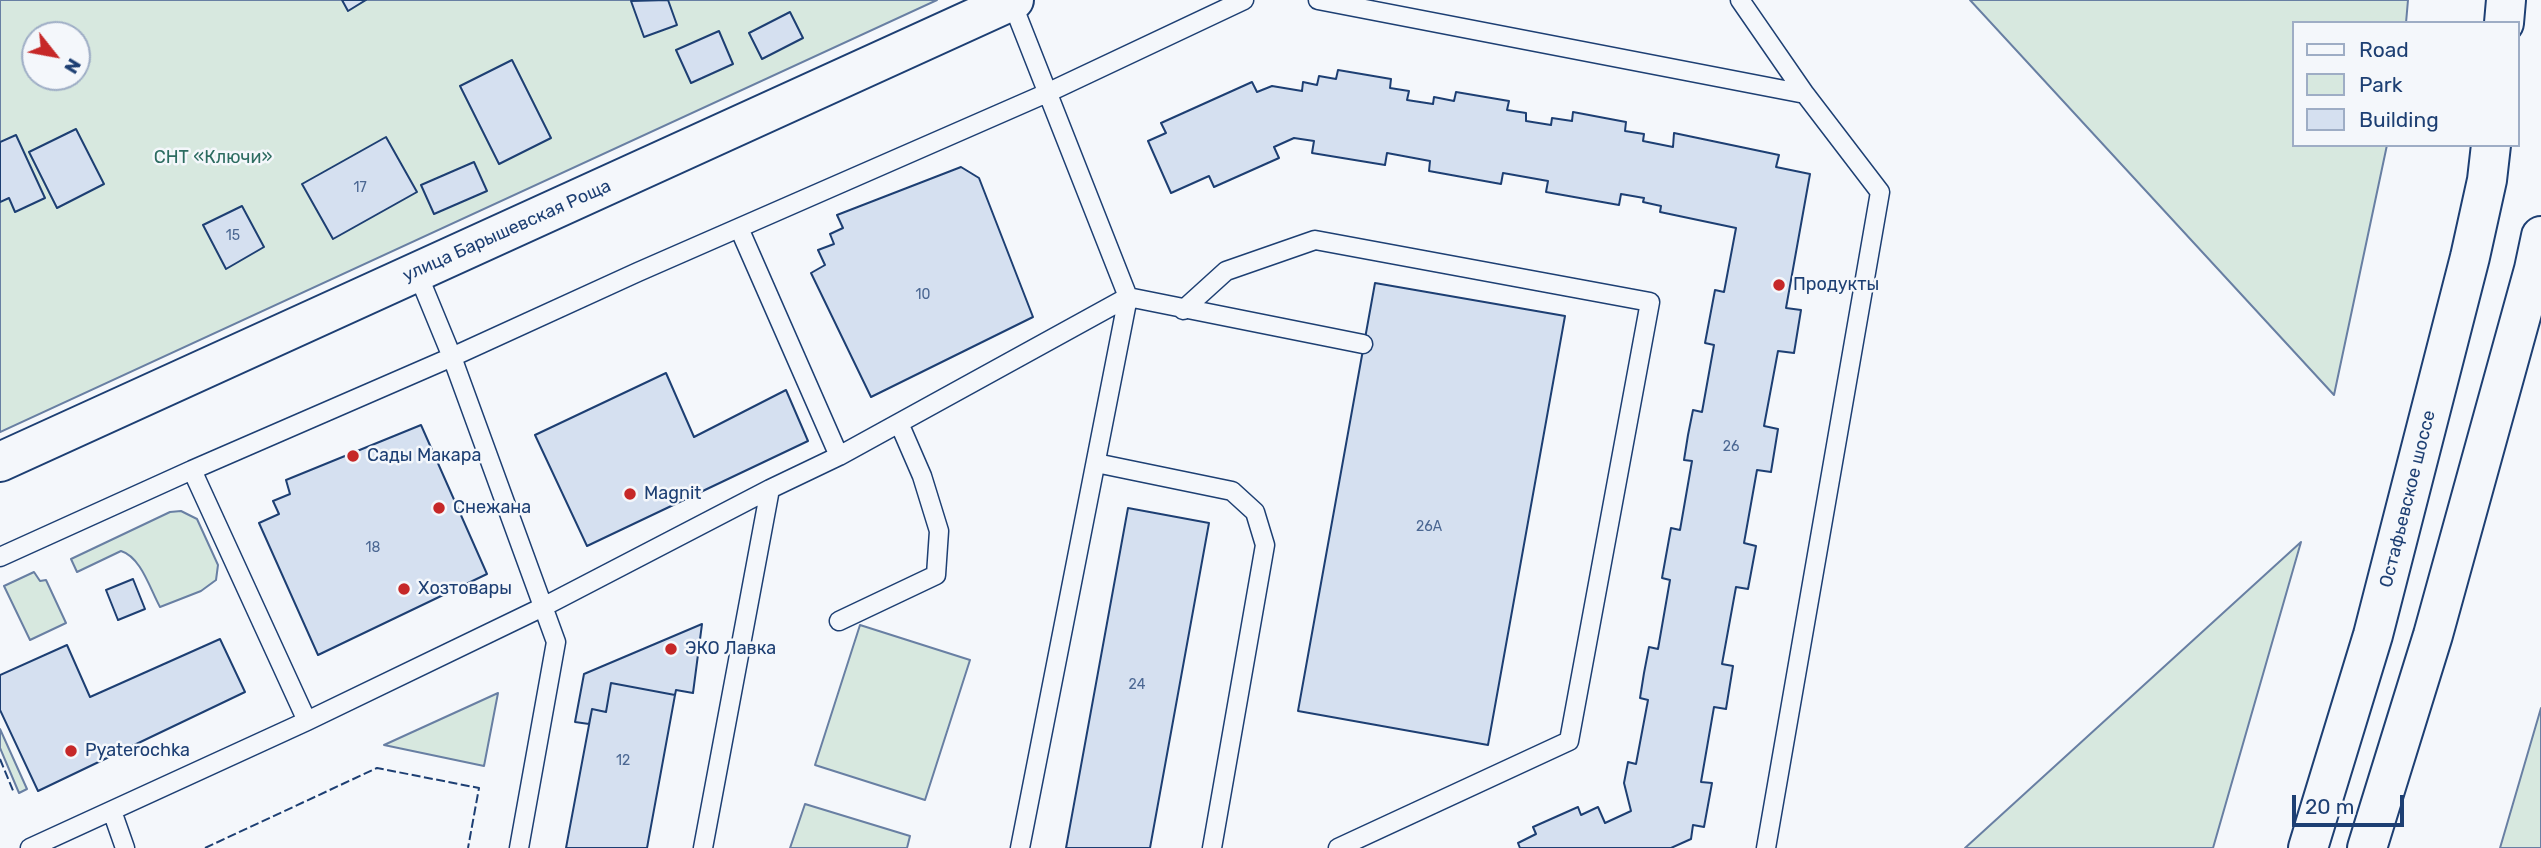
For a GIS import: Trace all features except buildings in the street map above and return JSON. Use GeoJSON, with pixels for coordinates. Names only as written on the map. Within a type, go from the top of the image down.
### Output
{"type":"FeatureCollection","features":[{"type":"Feature","properties":{"kind":"main road"},"geometry":{"type":"LineString","coordinates":[[2504,21],[2506,0]]}},
{"type":"Feature","properties":{"kind":"main road","name":"улица Барышевская Роща"},"geometry":{"type":"LineString","coordinates":[[0,462],[1012,1]]}},
{"type":"Feature","properties":{"kind":"main road","name":"Остафьевское шоссе"},"geometry":{"type":"LineString","coordinates":[[2308,848],[2373,635],[2470,257],[2487,180],[2491,147]]}},
{"type":"Feature","properties":{"kind":"main road"},"geometry":{"type":"LineString","coordinates":[[2367,848],[2433,635],[2534,270],[2541,236]]}},
{"type":"Feature","properties":{"kind":"lane"},"geometry":{"type":"LineString","coordinates":[[0,557],[1047,93],[1244,0]]}},
{"type":"Feature","properties":{"kind":"lane"},"geometry":{"type":"LineString","coordinates":[[1318,0],[1805,94]]}},
{"type":"Feature","properties":{"kind":"lane"},"geometry":{"type":"LineString","coordinates":[[1740,0],[1805,94],[1880,192],[1766,848]]}},
{"type":"Feature","properties":{"kind":"lane"},"geometry":{"type":"LineString","coordinates":[[1012,1],[1128,297],[1020,848]]}},
{"type":"Feature","properties":{"kind":"lane"},"geometry":{"type":"LineString","coordinates":[[738,228],[839,456]]}},
{"type":"Feature","properties":{"kind":"lane"},"geometry":{"type":"LineString","coordinates":[[1183,310],[1226,271],[1315,240],[1650,302],[1569,741],[1338,848]]}},
{"type":"Feature","properties":{"kind":"lane"},"geometry":{"type":"LineString","coordinates":[[417,272],[452,357],[556,642],[519,848]]}},
{"type":"Feature","properties":{"kind":"lane"},"geometry":{"type":"LineString","coordinates":[[30,848],[307,721],[543,607],[839,456],[1128,297],[1363,344]]}},
{"type":"Feature","properties":{"kind":"lane"},"geometry":{"type":"LineString","coordinates":[[839,621],[936,575],[939,531],[922,476],[899,423]]}},
{"type":"Feature","properties":{"kind":"lane"},"geometry":{"type":"LineString","coordinates":[[1096,463],[1232,491],[1255,512],[1265,545],[1212,848]]}},
{"type":"Feature","properties":{"kind":"lane"},"geometry":{"type":"LineString","coordinates":[[192,470],[307,721]]}},
{"type":"Feature","properties":{"kind":"lane"},"geometry":{"type":"LineString","coordinates":[[703,848],[770,489]]}},
{"type":"Feature","properties":{"kind":"lane"},"geometry":{"type":"LineString","coordinates":[[111,811],[125,848]]}},
{"type":"Feature","properties":{"kind":"green space","name":"СНТ «Ключи»"},"geometry":{"type":"Polygon","coordinates":[[[0,0],[937,0],[0,432],[0,0]]]}},
{"type":"Feature","properties":{"kind":"green space"},"geometry":{"type":"Polygon","coordinates":[[[1970,0],[2408,0],[2406,21],[2292,21],[2292,147],[2387,147],[2334,395],[1970,0]]]}},
{"type":"Feature","properties":{"kind":"green space"},"geometry":{"type":"Polygon","coordinates":[[[181,511],[197,519],[218,565],[216,580],[201,591],[160,607],[144,574],[128,554],[121,551],[77,572],[71,559],[170,512],[181,511]]]}},
{"type":"Feature","properties":{"kind":"green space"},"geometry":{"type":"Polygon","coordinates":[[[2301,542],[2213,848],[1965,848],[2301,542]]]}},
{"type":"Feature","properties":{"kind":"green space"},"geometry":{"type":"Polygon","coordinates":[[[34,572],[40,581],[46,580],[66,623],[30,640],[4,586],[34,572]]]}},
{"type":"Feature","properties":{"kind":"green space"},"geometry":{"type":"Polygon","coordinates":[[[860,625],[970,660],[925,800],[815,765],[860,625]]]}},
{"type":"Feature","properties":{"kind":"green space"},"geometry":{"type":"Polygon","coordinates":[[[498,693],[484,766],[384,745],[498,693]]]}},
{"type":"Feature","properties":{"kind":"green space"},"geometry":{"type":"Polygon","coordinates":[[[2541,708],[2541,848],[2500,848],[2541,708]]]}},
{"type":"Feature","properties":{"kind":"green space"},"geometry":{"type":"Polygon","coordinates":[[[0,729],[27,789],[19,793],[0,748],[0,729]]]}},
{"type":"Feature","properties":{"kind":"green space"},"geometry":{"type":"Polygon","coordinates":[[[805,804],[910,836],[907,848],[790,848],[805,804]]]}},
{"type":"Feature","properties":{"kind":"fence"},"geometry":{"type":"LineString","coordinates":[[0,759],[14,793]]}},
{"type":"Feature","properties":{"kind":"fence"},"geometry":{"type":"LineString","coordinates":[[205,848],[377,768],[479,788],[468,848]]}},
{"type":"Feature","properties":{"kind":"place","name":"Продукты"},"geometry":{"type":"Point","coordinates":[1779,285]}},
{"type":"Feature","properties":{"kind":"place","name":"Сады Макара"},"geometry":{"type":"Point","coordinates":[353,456]}},
{"type":"Feature","properties":{"kind":"place","name":"Magnit"},"geometry":{"type":"Point","coordinates":[630,494]}},
{"type":"Feature","properties":{"kind":"place","name":"Снежана"},"geometry":{"type":"Point","coordinates":[439,508]}},
{"type":"Feature","properties":{"kind":"place","name":"Хозтовары"},"geometry":{"type":"Point","coordinates":[404,589]}},
{"type":"Feature","properties":{"kind":"place","name":"ЭКО Лавка"},"geometry":{"type":"Point","coordinates":[671,649]}},
{"type":"Feature","properties":{"kind":"place","name":"Pyaterochka"},"geometry":{"type":"Point","coordinates":[71,751]}}]}
